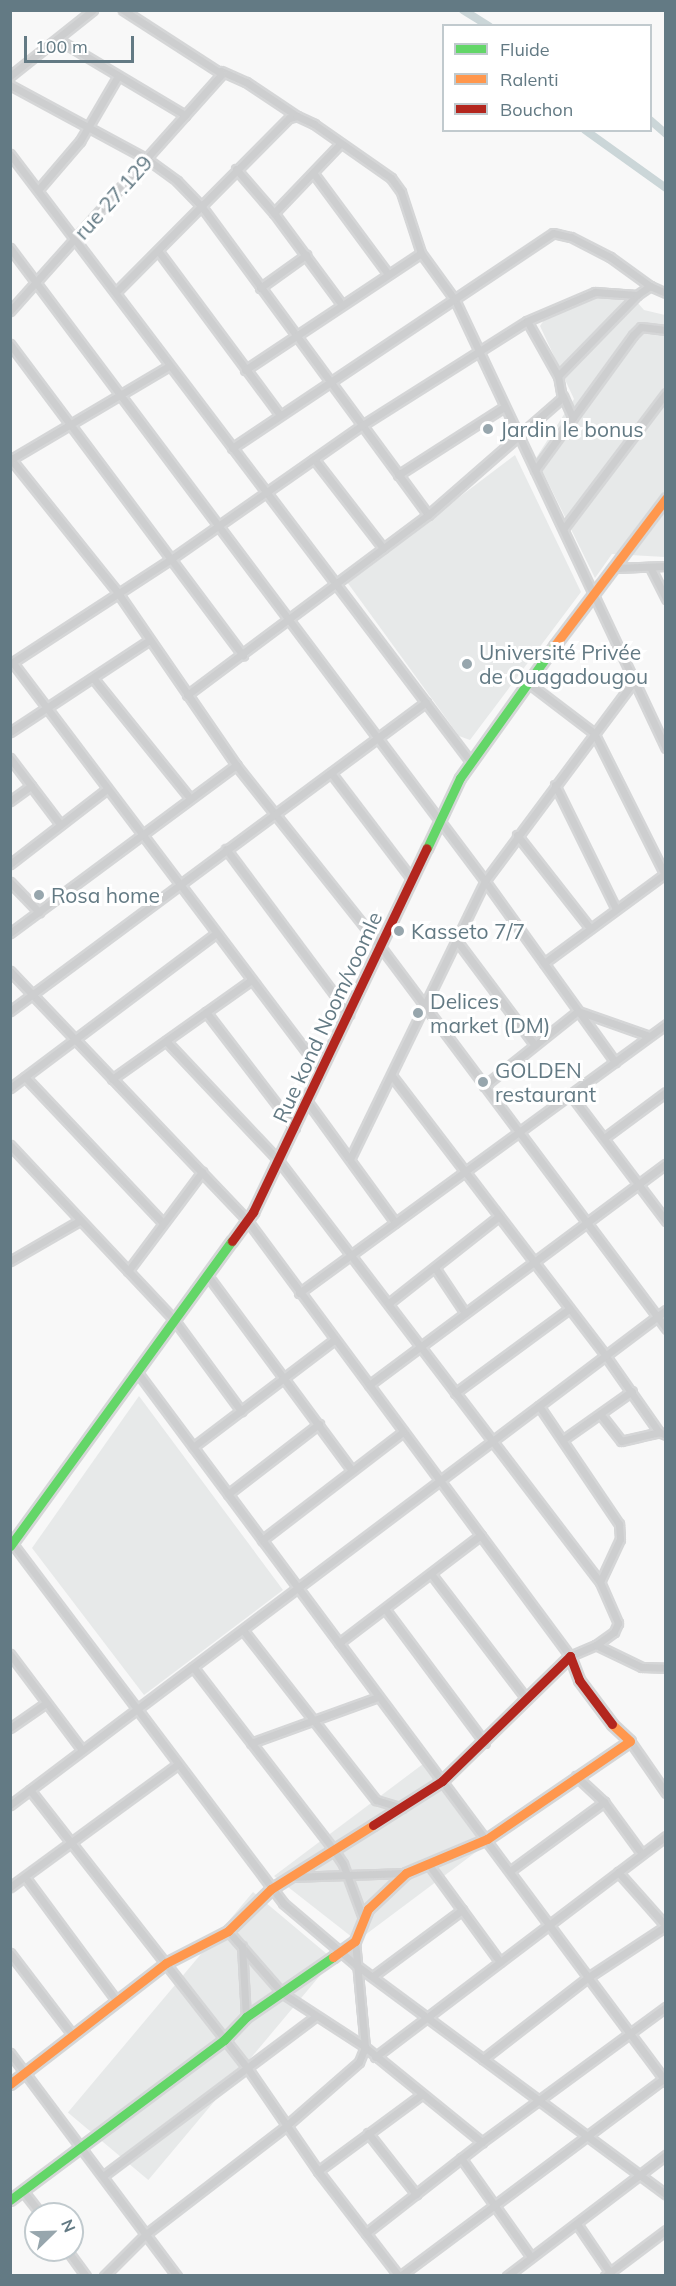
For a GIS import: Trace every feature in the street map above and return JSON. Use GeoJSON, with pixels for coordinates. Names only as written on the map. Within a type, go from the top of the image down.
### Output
{"type":"FeatureCollection","features":[{"type":"Feature","properties":{"kind":"street"},"geometry":{"type":"LineString","coordinates":[[10,76],[93,10]]}},
{"type":"Feature","properties":{"kind":"street"},"geometry":{"type":"LineString","coordinates":[[123,10],[221,72],[246,82],[392,178],[401,192],[421,253],[455,300],[634,681],[662,734],[666,748]]}},
{"type":"Feature","properties":{"kind":"street"},"geometry":{"type":"LineString","coordinates":[[59,39],[185,115]]}},
{"type":"Feature","properties":{"kind":"street","name":"rue 27.129"},"geometry":{"type":"LineString","coordinates":[[10,311],[185,115],[216,84],[221,72]]}},
{"type":"Feature","properties":{"kind":"street"},"geometry":{"type":"LineString","coordinates":[[38,190],[88,127],[118,76]]}},
{"type":"Feature","properties":{"kind":"street"},"geometry":{"type":"LineString","coordinates":[[10,86],[147,159],[177,181],[202,207],[294,336],[428,515]]}},
{"type":"Feature","properties":{"kind":"street"},"geometry":{"type":"LineString","coordinates":[[116,292],[159,252],[282,123],[297,117]]}},
{"type":"Feature","properties":{"kind":"street"},"geometry":{"type":"LineString","coordinates":[[274,213],[314,174],[340,144]]}},
{"type":"Feature","properties":{"kind":"street"},"geometry":{"type":"LineString","coordinates":[[10,154],[116,292],[265,494],[470,761]]}},
{"type":"Feature","properties":{"kind":"street"},"geometry":{"type":"LineString","coordinates":[[236,169],[274,213],[342,305]]}},
{"type":"Feature","properties":{"kind":"street"},"geometry":{"type":"LineString","coordinates":[[314,174],[388,274]]}},
{"type":"Feature","properties":{"kind":"street"},"geometry":{"type":"LineString","coordinates":[[232,448],[553,233],[571,237],[610,257],[650,286],[666,293]]}},
{"type":"Feature","properties":{"kind":"street"},"geometry":{"type":"LineString","coordinates":[[10,248],[379,737],[437,820],[485,880],[615,1062]]}},
{"type":"Feature","properties":{"kind":"street"},"geometry":{"type":"LineString","coordinates":[[159,252],[280,415]]}},
{"type":"Feature","properties":{"kind":"street"},"geometry":{"type":"LineString","coordinates":[[245,370],[421,253]]}},
{"type":"Feature","properties":{"kind":"street"},"geometry":{"type":"LineString","coordinates":[[260,288],[306,255]]}},
{"type":"Feature","properties":{"kind":"street"},"geometry":{"type":"LineString","coordinates":[[558,376],[637,295],[650,286]]}},
{"type":"Feature","properties":{"kind":"street"},"geometry":{"type":"LineString","coordinates":[[321,1071],[250,981],[12,664],[171,559],[361,426],[477,350],[527,321],[595,292],[637,295]]}},
{"type":"Feature","properties":{"kind":"street"},"geometry":{"type":"LineString","coordinates":[[527,321],[558,376],[563,396],[573,418]]}},
{"type":"Feature","properties":{"kind":"street"},"geometry":{"type":"LineString","coordinates":[[535,470],[641,327],[666,330]]}},
{"type":"Feature","properties":{"kind":"street"},"geometry":{"type":"LineString","coordinates":[[10,344],[243,655]]}},
{"type":"Feature","properties":{"kind":"street"},"geometry":{"type":"LineString","coordinates":[[169,366],[72,426],[11,459],[118,593],[148,641],[237,765],[380,946],[425,1010],[519,1130],[666,1329]]}},
{"type":"Feature","properties":{"kind":"street"},"geometry":{"type":"LineString","coordinates":[[564,528],[666,393]]}},
{"type":"Feature","properties":{"kind":"street"},"geometry":{"type":"LineString","coordinates":[[187,695],[428,515],[520,439],[563,396]]}},
{"type":"Feature","properties":{"kind":"street"},"geometry":{"type":"LineString","coordinates":[[398,475],[504,407]]}},
{"type":"Feature","properties":{"kind":"street"},"geometry":{"type":"LineString","coordinates":[[314,459],[383,548]]}},
{"type":"Feature","properties":{"kind":"street","name":"Rue kond Noom/voomle"},"geometry":{"type":"LineString","coordinates":[[11,1543],[138,1373],[247,1220],[295,1128],[437,820],[470,761],[666,498]]}},
{"type":"Feature","properties":{"kind":"street"},"geometry":{"type":"LineString","coordinates":[[614,568],[666,566]]}},
{"type":"Feature","properties":{"kind":"street"},"geometry":{"type":"LineString","coordinates":[[650,567],[666,599]]}},
{"type":"Feature","properties":{"kind":"street"},"geometry":{"type":"LineString","coordinates":[[10,732],[148,641]]}},
{"type":"Feature","properties":{"kind":"street"},"geometry":{"type":"LineString","coordinates":[[93,678],[190,798]]}},
{"type":"Feature","properties":{"kind":"street"},"geometry":{"type":"LineString","coordinates":[[350,1159],[425,1010],[485,880],[634,681]]}},
{"type":"Feature","properties":{"kind":"street"},"geometry":{"type":"LineString","coordinates":[[527,682],[594,733],[665,875],[544,963]]}},
{"type":"Feature","properties":{"kind":"street"},"geometry":{"type":"LineString","coordinates":[[10,1011],[178,883],[426,702]]}},
{"type":"Feature","properties":{"kind":"street"},"geometry":{"type":"LineString","coordinates":[[10,758],[60,824]]}},
{"type":"Feature","properties":{"kind":"street"},"geometry":{"type":"LineString","coordinates":[[10,933],[237,765]]}},
{"type":"Feature","properties":{"kind":"street"},"geometry":{"type":"LineString","coordinates":[[331,773],[411,878]]}},
{"type":"Feature","properties":{"kind":"street"},"geometry":{"type":"LineString","coordinates":[[555,784],[616,909]]}},
{"type":"Feature","properties":{"kind":"street"},"geometry":{"type":"LineString","coordinates":[[10,801],[32,786]]}},
{"type":"Feature","properties":{"kind":"street"},"geometry":{"type":"LineString","coordinates":[[10,864],[107,789]]}},
{"type":"Feature","properties":{"kind":"street"},"geometry":{"type":"LineString","coordinates":[[517,836],[591,928]]}},
{"type":"Feature","properties":{"kind":"street"},"geometry":{"type":"LineString","coordinates":[[226,849],[349,1014]]}},
{"type":"Feature","properties":{"kind":"street"},"geometry":{"type":"LineString","coordinates":[[10,882],[39,912]]}},
{"type":"Feature","properties":{"kind":"street"},"geometry":{"type":"LineString","coordinates":[[10,1088],[215,934]]}},
{"type":"Feature","properties":{"kind":"street"},"geometry":{"type":"LineString","coordinates":[[457,941],[534,1044]]}},
{"type":"Feature","properties":{"kind":"street"},"geometry":{"type":"LineString","coordinates":[[10,971],[247,1220],[570,1656],[579,1680],[606,1718],[630,1741],[666,1793]]}},
{"type":"Feature","properties":{"kind":"street"},"geometry":{"type":"LineString","coordinates":[[112,1079],[250,981]]}},
{"type":"Feature","properties":{"kind":"street"},"geometry":{"type":"LineString","coordinates":[[484,1086],[578,1011]]}},
{"type":"Feature","properties":{"kind":"street"},"geometry":{"type":"LineString","coordinates":[[578,1011],[650,1036]]}},
{"type":"Feature","properties":{"kind":"street"},"geometry":{"type":"LineString","coordinates":[[206,1012],[295,1128]]}},
{"type":"Feature","properties":{"kind":"street"},"geometry":{"type":"LineString","coordinates":[[299,1293],[662,1027],[666,1037]]}},
{"type":"Feature","properties":{"kind":"street"},"geometry":{"type":"LineString","coordinates":[[10,2084],[166,1963],[228,1931],[271,1889],[442,1781],[485,1743],[525,1697],[570,1656],[596,1645],[614,1632],[618,1623],[600,1582],[279,1161],[166,1041]]}},
{"type":"Feature","properties":{"kind":"street"},"geometry":{"type":"LineString","coordinates":[[392,1076],[535,1262],[662,1433],[621,1442],[601,1415]]}},
{"type":"Feature","properties":{"kind":"street"},"geometry":{"type":"LineString","coordinates":[[25,1077],[162,1222]]}},
{"type":"Feature","properties":{"kind":"street"},"geometry":{"type":"LineString","coordinates":[[604,1138],[666,1092]]}},
{"type":"Feature","properties":{"kind":"street"},"geometry":{"type":"LineString","coordinates":[[570,1094],[666,1221]]}},
{"type":"Feature","properties":{"kind":"street"},"geometry":{"type":"LineString","coordinates":[[307,1101],[395,1222]]}},
{"type":"Feature","properties":{"kind":"street"},"geometry":{"type":"LineString","coordinates":[[10,1144],[79,1221],[175,1321],[241,1411]]}},
{"type":"Feature","properties":{"kind":"street"},"geometry":{"type":"LineString","coordinates":[[369,1385],[666,1164]]}},
{"type":"Feature","properties":{"kind":"street"},"geometry":{"type":"LineString","coordinates":[[128,1272],[162,1222],[202,1172]]}},
{"type":"Feature","properties":{"kind":"street"},"geometry":{"type":"LineString","coordinates":[[389,1303],[499,1216]]}},
{"type":"Feature","properties":{"kind":"street"},"geometry":{"type":"LineString","coordinates":[[10,1261],[79,1221]]}},
{"type":"Feature","properties":{"kind":"street"},"geometry":{"type":"LineString","coordinates":[[435,1268],[465,1313]]}},
{"type":"Feature","properties":{"kind":"street"},"geometry":{"type":"LineString","coordinates":[[208,1276],[351,1469]]}},
{"type":"Feature","properties":{"kind":"street"},"geometry":{"type":"LineString","coordinates":[[455,1393],[569,1309]]}},
{"type":"Feature","properties":{"kind":"street"},"geometry":{"type":"LineString","coordinates":[[10,1805],[666,1310]]}},
{"type":"Feature","properties":{"kind":"street"},"geometry":{"type":"LineString","coordinates":[[193,1447],[334,1340]]}},
{"type":"Feature","properties":{"kind":"street"},"geometry":{"type":"LineString","coordinates":[[30,1790],[248,2069],[318,2171],[399,2276],[664,2080],[487,1839],[378,1697],[138,1373]]}},
{"type":"Feature","properties":{"kind":"street"},"geometry":{"type":"LineString","coordinates":[[564,1439],[632,1391]]}},
{"type":"Feature","properties":{"kind":"street"},"geometry":{"type":"LineString","coordinates":[[539,1406],[564,1439],[619,1524],[620,1539],[600,1582]]}},
{"type":"Feature","properties":{"kind":"street"},"geometry":{"type":"LineString","coordinates":[[228,1494],[319,1425]]}},
{"type":"Feature","properties":{"kind":"street"},"geometry":{"type":"LineString","coordinates":[[262,1540],[403,1431]]}},
{"type":"Feature","properties":{"kind":"street"},"geometry":{"type":"LineString","coordinates":[[339,1643],[432,1575],[481,1535]]}},
{"type":"Feature","properties":{"kind":"street"},"geometry":{"type":"LineString","coordinates":[[11,1543],[271,1889],[356,1965],[666,2194]]}},
{"type":"Feature","properties":{"kind":"street"},"geometry":{"type":"LineString","coordinates":[[432,1575],[525,1697]]}},
{"type":"Feature","properties":{"kind":"street"},"geometry":{"type":"LineString","coordinates":[[385,1609],[485,1743]]}},
{"type":"Feature","properties":{"kind":"street"},"geometry":{"type":"LineString","coordinates":[[243,1630],[376,1800],[402,1808]]}},
{"type":"Feature","properties":{"kind":"street"},"geometry":{"type":"LineString","coordinates":[[596,1645],[642,1667],[666,1668]]}},
{"type":"Feature","properties":{"kind":"street"},"geometry":{"type":"LineString","coordinates":[[10,1654],[82,1750]]}},
{"type":"Feature","properties":{"kind":"street"},"geometry":{"type":"LineString","coordinates":[[194,1667],[333,1849],[348,1876],[363,1918]]}},
{"type":"Feature","properties":{"kind":"street"},"geometry":{"type":"LineString","coordinates":[[251,1743],[378,1697]]}},
{"type":"Feature","properties":{"kind":"street"},"geometry":{"type":"LineString","coordinates":[[10,1728],[46,1703]]}},
{"type":"Feature","properties":{"kind":"street"},"geometry":{"type":"LineString","coordinates":[[290,1877],[406,1873],[429,1865],[487,1839],[630,1741]]}},
{"type":"Feature","properties":{"kind":"street"},"geometry":{"type":"LineString","coordinates":[[10,1887],[177,1764]]}},
{"type":"Feature","properties":{"kind":"street"},"geometry":{"type":"LineString","coordinates":[[576,1776],[604,1802],[642,1854]]}},
{"type":"Feature","properties":{"kind":"street"},"geometry":{"type":"LineString","coordinates":[[510,1871],[604,1802]]}},
{"type":"Feature","properties":{"kind":"street"},"geometry":{"type":"LineString","coordinates":[[375,2057],[425,2015],[500,1962],[666,1836]]}},
{"type":"Feature","properties":{"kind":"street"},"geometry":{"type":"LineString","coordinates":[[429,1865],[500,1962]]}},
{"type":"Feature","properties":{"kind":"street"},"geometry":{"type":"LineString","coordinates":[[618,1872],[666,1926]]}},
{"type":"Feature","properties":{"kind":"street"},"geometry":{"type":"LineString","coordinates":[[104,2276],[146,2234],[286,2126],[360,2062],[365,2048],[355,1941],[363,1918],[378,1896],[406,1873]]}},
{"type":"Feature","properties":{"kind":"street"},"geometry":{"type":"LineString","coordinates":[[25,1877],[116,2000]]}},
{"type":"Feature","properties":{"kind":"street"},"geometry":{"type":"LineString","coordinates":[[373,1976],[462,1910]]}},
{"type":"Feature","properties":{"kind":"street"},"geometry":{"type":"LineString","coordinates":[[483,2059],[587,1978],[660,1926],[666,1926]]}},
{"type":"Feature","properties":{"kind":"street"},"geometry":{"type":"LineString","coordinates":[[228,1931],[282,1993],[365,2048],[482,2142]]}},
{"type":"Feature","properties":{"kind":"street"},"geometry":{"type":"LineString","coordinates":[[10,2200],[224,2040],[246,2017],[355,1941]]}},
{"type":"Feature","properties":{"kind":"street"},"geometry":{"type":"LineString","coordinates":[[242,1946],[246,2017]]}},
{"type":"Feature","properties":{"kind":"street"},"geometry":{"type":"LineString","coordinates":[[10,1953],[72,2034]]}},
{"type":"Feature","properties":{"kind":"street"},"geometry":{"type":"LineString","coordinates":[[366,2233],[482,2142],[666,2007]]}},
{"type":"Feature","properties":{"kind":"street"},"geometry":{"type":"LineString","coordinates":[[103,2176],[316,2016]]}},
{"type":"Feature","properties":{"kind":"street"},"geometry":{"type":"LineString","coordinates":[[10,2053],[177,2276]]}},
{"type":"Feature","properties":{"kind":"street"},"geometry":{"type":"LineString","coordinates":[[318,2171],[421,2095]]}},
{"type":"Feature","properties":{"kind":"street"},"geometry":{"type":"LineString","coordinates":[[368,2133],[416,2194]]}},
{"type":"Feature","properties":{"kind":"street"},"geometry":{"type":"LineString","coordinates":[[507,2276],[666,2155]]}},
{"type":"Feature","properties":{"kind":"street"},"geometry":{"type":"LineString","coordinates":[[461,2158],[531,2257]]}},
{"type":"Feature","properties":{"kind":"street"},"geometry":{"type":"LineString","coordinates":[[23,2191],[32,2202]]}},
{"type":"Feature","properties":{"kind":"street"},"geometry":{"type":"LineString","coordinates":[[577,2224],[609,2274],[666,2230]]}},
{"type":"Feature","properties":{"kind":"street"},"geometry":{"type":"LineString","coordinates":[[76,2262],[86,2276]]}},
{"type":"Feature","properties":{"kind":"shaded area"},"geometry":{"type":"Polygon","coordinates":[[[595,297],[637,302],[644,310],[665,315],[665,557],[612,554],[595,578],[536,458],[574,399],[540,326],[544,320],[595,297]]]}},
{"type":"Feature","properties":{"kind":"shaded area","name":"Université Privée de Ouagadougou"},"geometry":{"type":"Polygon","coordinates":[[[515,455],[581,592],[470,740],[459,736],[347,582],[515,455]]]}},
{"type":"Feature","properties":{"kind":"shaded area"},"geometry":{"type":"Polygon","coordinates":[[[139,1396],[283,1590],[144,1695],[32,1548],[139,1396]]]}},
{"type":"Feature","properties":{"kind":"shaded area"},"geometry":{"type":"Polygon","coordinates":[[[423,1764],[484,1846],[357,1941],[274,1876],[423,1764]]]}},
{"type":"Feature","properties":{"kind":"shaded area"},"geometry":{"type":"Polygon","coordinates":[[[253,1892],[333,1959],[148,2180],[68,2113],[253,1892]]]}},
{"type":"Feature","properties":{"kind":"waterway"},"geometry":{"type":"LineString","coordinates":[[463,10],[486,24]]}},
{"type":"Feature","properties":{"kind":"waterway"},"geometry":{"type":"LineString","coordinates":[[652,122],[666,134]]}},
{"type":"Feature","properties":{"kind":"waterway"},"geometry":{"type":"LineString","coordinates":[[588,132],[666,188]]}},
{"type":"Feature","properties":{"kind":"traffic: fast"},"geometry":{"type":"LineString","coordinates":[[427,848],[460,778],[555,645]]}},
{"type":"Feature","properties":{"kind":"traffic: fast"},"geometry":{"type":"LineString","coordinates":[[10,1546],[232,1241]]}},
{"type":"Feature","properties":{"kind":"traffic: fast"},"geometry":{"type":"LineString","coordinates":[[10,2200],[224,2040],[246,2017],[333,1957]]}},
{"type":"Feature","properties":{"kind":"traffic: slow"},"geometry":{"type":"LineString","coordinates":[[555,645],[666,498]]}},
{"type":"Feature","properties":{"kind":"traffic: slow"},"geometry":{"type":"LineString","coordinates":[[333,1957],[355,1941],[368,1909],[406,1873],[487,1839],[630,1741],[612,1724]]}},
{"type":"Feature","properties":{"kind":"traffic: slow"},"geometry":{"type":"LineString","coordinates":[[10,2084],[166,1963],[228,1931],[271,1889],[373,1825]]}},
{"type":"Feature","properties":{"kind":"traffic: jam"},"geometry":{"type":"LineString","coordinates":[[232,1241],[253,1212],[427,848]]}},
{"type":"Feature","properties":{"kind":"traffic: jam"},"geometry":{"type":"LineString","coordinates":[[373,1825],[442,1781],[570,1656],[579,1680],[612,1724]]}},
{"type":"Feature","properties":{"kind":"place","name":"Jardin le bonus"},"geometry":{"type":"Point","coordinates":[488,429]}},
{"type":"Feature","properties":{"kind":"place","name":"Université Privée de Ouagadougou"},"geometry":{"type":"Point","coordinates":[467,664]}},
{"type":"Feature","properties":{"kind":"place","name":"Rosa home"},"geometry":{"type":"Point","coordinates":[39,895]}},
{"type":"Feature","properties":{"kind":"place","name":"Kasseto 7/7"},"geometry":{"type":"Point","coordinates":[399,931]}},
{"type":"Feature","properties":{"kind":"place","name":"Delices market (DM)"},"geometry":{"type":"Point","coordinates":[418,1013]}},
{"type":"Feature","properties":{"kind":"place","name":"GOLDEN restaurant"},"geometry":{"type":"Point","coordinates":[483,1082]}}]}
